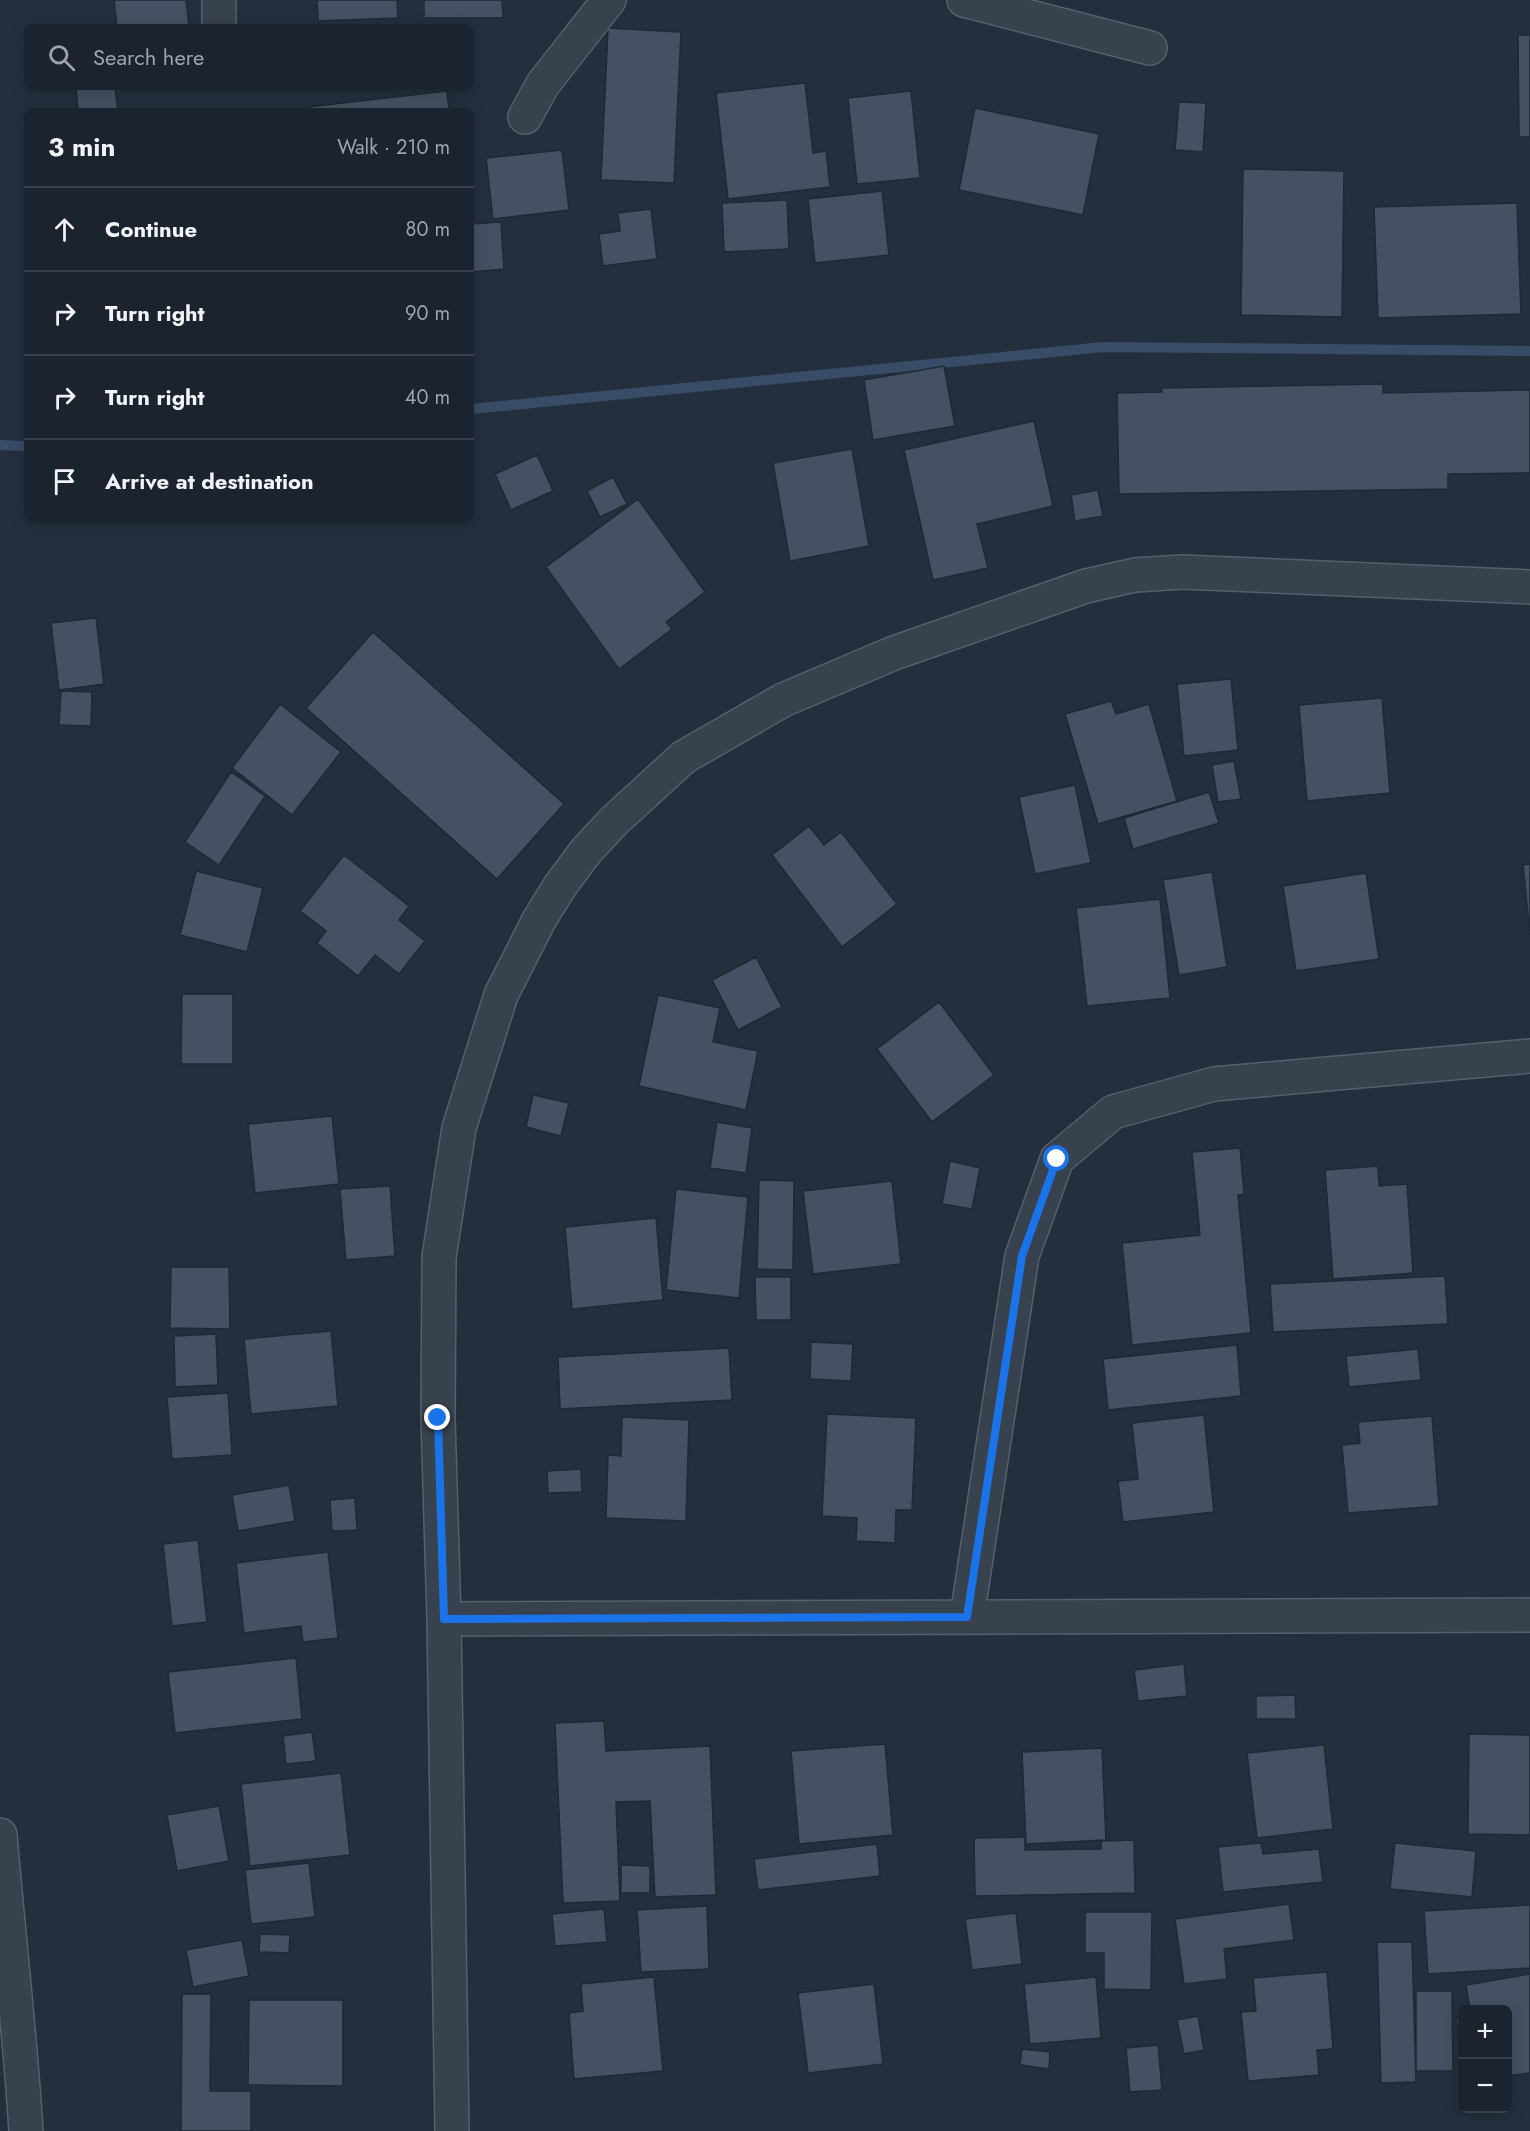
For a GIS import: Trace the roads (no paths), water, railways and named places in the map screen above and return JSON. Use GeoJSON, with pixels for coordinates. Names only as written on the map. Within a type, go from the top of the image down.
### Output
{"type":"FeatureCollection","features":[{"type":"Feature","properties":{"kind":"street"},"geometry":{"type":"LineString","coordinates":[[219,0],[219,24]]}},
{"type":"Feature","properties":{"kind":"street"},"geometry":{"type":"LineString","coordinates":[[525,117],[543,84],[609,0]]}},
{"type":"Feature","properties":{"kind":"street"},"geometry":{"type":"LineString","coordinates":[[964,0],[1150,48]]}},
{"type":"Feature","properties":{"kind":"street"},"geometry":{"type":"LineString","coordinates":[[452,2131],[444,1619],[438,1418],[439,1257],[459,1128],[501,995],[534,929],[560,886],[586,851],[615,820],[684,757],[783,700],[894,653],[1086,585],[1136,575],[1183,572],[1530,586]]}},
{"type":"Feature","properties":{"kind":"street"},"geometry":{"type":"LineString","coordinates":[[967,1617],[1022,1256],[1057,1159],[1113,1112],[1214,1084],[1530,1056]]}},
{"type":"Feature","properties":{"kind":"street"},"geometry":{"type":"LineString","coordinates":[[444,1619],[1530,1615]]}},
{"type":"Feature","properties":{"kind":"street"},"geometry":{"type":"LineString","coordinates":[[0,1835],[10,2050],[26,2131]]}},
{"type":"Feature","properties":{"kind":"waterway"},"geometry":{"type":"LineString","coordinates":[[474,409],[1104,347],[1530,351]]}},
{"type":"Feature","properties":{"kind":"waterway"},"geometry":{"type":"LineString","coordinates":[[0,445],[24,446]]}}]}
